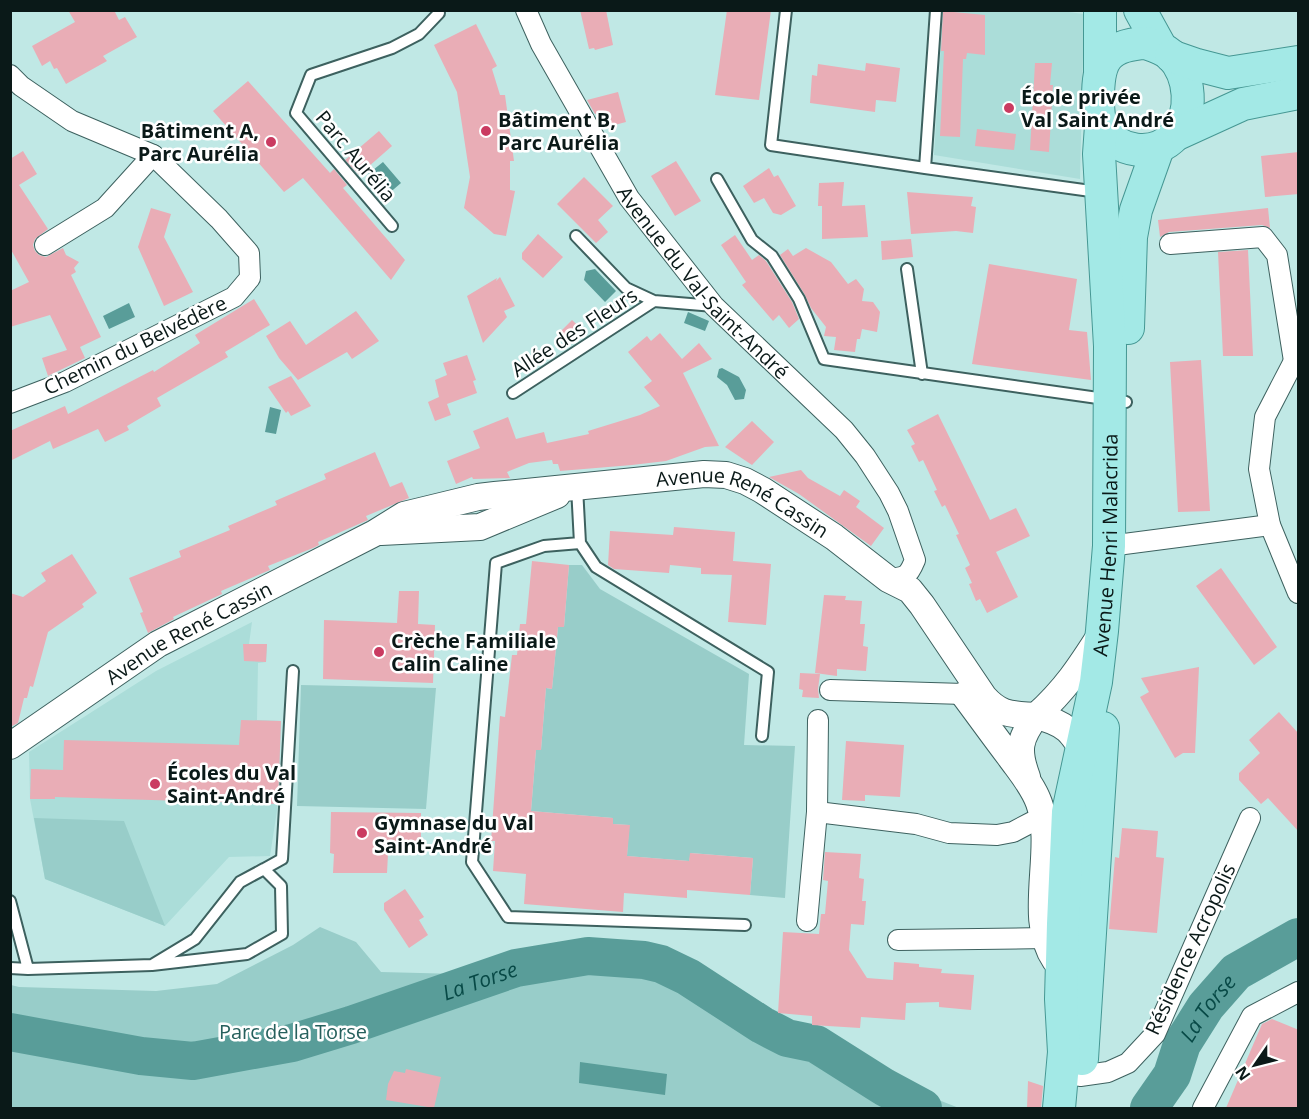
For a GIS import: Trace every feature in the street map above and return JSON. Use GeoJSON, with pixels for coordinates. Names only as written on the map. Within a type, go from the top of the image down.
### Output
{"type":"FeatureCollection","features":[{"type":"Feature","properties":{"kind":"main road"},"geometry":{"type":"LineString","coordinates":[[1100,10],[1098,111],[1101,126],[1119,145],[1143,150],[1167,142],[1243,104],[1299,93]]}},
{"type":"Feature","properties":{"kind":"main road"},"geometry":{"type":"LineString","coordinates":[[1140,10],[1185,81],[1188,100],[1185,118],[1167,142]]}},
{"type":"Feature","properties":{"kind":"main road"},"geometry":{"type":"LineString","coordinates":[[1100,70],[1107,58],[1119,48],[1131,44],[1146,44],[1197,65],[1228,73],[1299,62]]}},
{"type":"Feature","properties":{"kind":"main road","name":"Avenue Henri Malacrida"},"geometry":{"type":"LineString","coordinates":[[1101,126],[1098,144],[1110,346],[1119,401]]}},
{"type":"Feature","properties":{"kind":"main road","name":"Avenue Henri Malacrida"},"geometry":{"type":"LineString","coordinates":[[1059,1108],[1071,1075],[1091,925],[1114,545],[1119,401],[1131,237],[1136,210],[1167,142]]}},
{"type":"Feature","properties":{"kind":"main road","name":"Avenue Henri Malacrida"},"geometry":{"type":"LineString","coordinates":[[1078,1108],[1064,1052],[1062,999],[1053,951],[1068,812],[1096,682],[1114,545]]}},
{"type":"Feature","properties":{"kind":"street","name":"Avenue du Val-Saint-André"},"geometry":{"type":"LineString","coordinates":[[526,10],[541,44],[629,198],[714,306],[844,430],[865,456],[889,493],[942,635]]}},
{"type":"Feature","properties":{"kind":"street","name":"Chemin du Belvédère"},"geometry":{"type":"LineString","coordinates":[[10,75],[21,86],[72,121],[153,155],[219,219],[249,253],[250,278],[234,297],[65,382],[10,403]]}},
{"type":"Feature","properties":{"kind":"street"},"geometry":{"type":"LineString","coordinates":[[45,245],[105,208],[153,155]]}},
{"type":"Feature","properties":{"kind":"street"},"geometry":{"type":"LineString","coordinates":[[1170,244],[1263,237],[1277,255],[1296,359],[1265,417],[1259,469],[1270,525],[1299,593]]}},
{"type":"Feature","properties":{"kind":"street","name":"Avenue René Cassin"},"geometry":{"type":"LineString","coordinates":[[10,746],[158,644],[375,533],[480,526],[577,487],[704,474],[726,475],[762,490],[834,537],[888,579]]}},
{"type":"Feature","properties":{"kind":"street"},"geometry":{"type":"LineString","coordinates":[[1114,545],[1270,525]]}},
{"type":"Feature","properties":{"kind":"street"},"geometry":{"type":"LineString","coordinates":[[888,579],[905,549],[906,535]]}},
{"type":"Feature","properties":{"kind":"street"},"geometry":{"type":"LineString","coordinates":[[888,579],[903,578],[909,573],[915,560]]}},
{"type":"Feature","properties":{"kind":"street","name":"Avenue du Val-Saint-André"},"geometry":{"type":"LineString","coordinates":[[888,579],[910,590],[993,707],[1002,712],[1036,716],[1063,725],[1082,749],[1099,782]]}},
{"type":"Feature","properties":{"kind":"street"},"geometry":{"type":"LineString","coordinates":[[888,579],[963,694],[1029,783]]}},
{"type":"Feature","properties":{"kind":"street"},"geometry":{"type":"LineString","coordinates":[[1053,951],[1042,920],[1043,822],[1039,803],[1020,758],[1020,745],[1025,731],[1036,716],[1077,673],[1102,631]]}},
{"type":"Feature","properties":{"kind":"street"},"geometry":{"type":"LineString","coordinates":[[830,690],[963,694]]}},
{"type":"Feature","properties":{"kind":"street"},"geometry":{"type":"LineString","coordinates":[[807,921],[817,812],[818,720]]}},
{"type":"Feature","properties":{"kind":"street"},"geometry":{"type":"LineString","coordinates":[[817,812],[916,824],[949,833],[997,835],[1013,832],[1032,822],[1043,822]]}},
{"type":"Feature","properties":{"kind":"street","name":"Résidence Acropolis"},"geometry":{"type":"LineString","coordinates":[[1071,1075],[1108,1072],[1128,1064],[1155,1034],[1250,818]]}},
{"type":"Feature","properties":{"kind":"street"},"geometry":{"type":"LineString","coordinates":[[898,940],[1073,951],[1091,925]]}},
{"type":"Feature","properties":{"kind":"street"},"geometry":{"type":"LineString","coordinates":[[1203,1108],[1252,1016],[1294,999]]}},
{"type":"Feature","properties":{"kind":"lane"},"geometry":{"type":"LineString","coordinates":[[786,10],[771,145],[1101,192]]}},
{"type":"Feature","properties":{"kind":"lane"},"geometry":{"type":"LineString","coordinates":[[925,168],[936,10]]}},
{"type":"Feature","properties":{"kind":"lane","name":"Parc Aurélia"},"geometry":{"type":"LineString","coordinates":[[393,226],[296,113],[310,75],[392,48],[419,34],[439,11]]}},
{"type":"Feature","properties":{"kind":"lane"},"geometry":{"type":"LineString","coordinates":[[717,179],[752,240],[772,256],[799,299],[824,359],[1119,401]]}},
{"type":"Feature","properties":{"kind":"lane","name":"Allée des Fleurs"},"geometry":{"type":"LineString","coordinates":[[576,236],[626,288],[654,301],[714,306]]}},
{"type":"Feature","properties":{"kind":"lane"},"geometry":{"type":"LineString","coordinates":[[907,269],[922,374]]}},
{"type":"Feature","properties":{"kind":"lane","name":"Allée des Fleurs"},"geometry":{"type":"LineString","coordinates":[[513,393],[654,301]]}},
{"type":"Feature","properties":{"kind":"lane"},"geometry":{"type":"LineString","coordinates":[[577,487],[580,543],[596,567],[768,672],[762,736]]}},
{"type":"Feature","properties":{"kind":"lane"},"geometry":{"type":"LineString","coordinates":[[580,543],[544,546],[496,563],[472,862],[508,917],[745,925]]}},
{"type":"Feature","properties":{"kind":"lane"},"geometry":{"type":"LineString","coordinates":[[152,966],[195,939],[240,882],[282,859],[293,670]]}},
{"type":"Feature","properties":{"kind":"lane"},"geometry":{"type":"LineString","coordinates":[[10,968],[152,966],[247,954],[282,934],[281,886],[264,869]]}},
{"type":"Feature","properties":{"kind":"lane"},"geometry":{"type":"LineString","coordinates":[[10,901],[28,969]]}},
{"type":"Feature","properties":{"kind":"shaded area","name":"École privée Val Saint André"},"geometry":{"type":"Polygon","coordinates":[[[1053,10],[1084,14],[1080,179],[934,155],[943,11],[1053,10]]]}},
{"type":"Feature","properties":{"kind":"shaded area"},"geometry":{"type":"Polygon","coordinates":[[[383,162],[401,183],[387,195],[368,174],[383,162]]]}},
{"type":"Feature","properties":{"kind":"shaded area"},"geometry":{"type":"Polygon","coordinates":[[[595,269],[616,291],[605,302],[584,280],[586,271],[595,269]]]}},
{"type":"Feature","properties":{"kind":"shaded area"},"geometry":{"type":"Polygon","coordinates":[[[129,303],[135,317],[109,329],[103,316],[129,303]]]}},
{"type":"Feature","properties":{"kind":"shaded area"},"geometry":{"type":"Polygon","coordinates":[[[688,312],[709,321],[705,331],[684,323],[688,312]]]}},
{"type":"Feature","properties":{"kind":"shaded area"},"geometry":{"type":"Polygon","coordinates":[[[722,368],[739,377],[746,390],[744,399],[735,400],[727,385],[717,377],[719,369],[722,368]]]}},
{"type":"Feature","properties":{"kind":"shaded area"},"geometry":{"type":"Polygon","coordinates":[[[270,407],[281,410],[276,434],[265,432],[270,407]]]}},
{"type":"Feature","properties":{"kind":"shaded area","name":"Écoles du Val Saint-André"},"geometry":{"type":"Polygon","coordinates":[[[252,622],[249,644],[267,644],[266,662],[258,663],[257,720],[281,721],[278,804],[270,856],[229,857],[165,926],[45,879],[30,799],[29,752],[156,671],[252,622]]]}},
{"type":"Feature","properties":{"kind":"shaded area"},"geometry":{"type":"Polygon","coordinates":[[[580,1062],[667,1074],[665,1095],[579,1083],[580,1062]]]}},
{"type":"Feature","properties":{"kind":"green space"},"geometry":{"type":"Polygon","coordinates":[[[569,565],[582,565],[600,589],[749,674],[744,745],[795,746],[785,898],[750,895],[753,858],[691,853],[689,861],[627,856],[629,825],[613,824],[613,818],[531,811],[536,750],[541,750],[546,688],[552,689],[558,627],[564,627],[569,565]]]}},
{"type":"Feature","properties":{"kind":"green space"},"geometry":{"type":"Polygon","coordinates":[[[301,685],[436,688],[426,809],[297,806],[301,685]]]}},
{"type":"Feature","properties":{"kind":"green space"},"geometry":{"type":"Polygon","coordinates":[[[34,818],[124,821],[165,926],[45,879],[34,818]]]}},
{"type":"Feature","properties":{"kind":"green space","name":"Parc de la Torse"},"geometry":{"type":"Polygon","coordinates":[[[320,927],[356,942],[381,972],[498,975],[577,962],[659,955],[718,989],[753,1027],[959,1108],[11,1108],[11,985],[156,991],[217,984],[293,945],[320,927]]]}},
{"type":"Feature","properties":{"kind":"building"},"geometry":{"type":"Polygon","coordinates":[[[68,10],[114,10],[119,20],[125,17],[137,37],[103,56],[107,61],[66,84],[50,61],[42,66],[32,46],[75,22],[68,10]]]}},
{"type":"Feature","properties":{"kind":"building"},"geometry":{"type":"Polygon","coordinates":[[[580,10],[606,10],[613,45],[595,50],[594,48],[589,49],[580,10]]]}},
{"type":"Feature","properties":{"kind":"building"},"geometry":{"type":"Polygon","coordinates":[[[727,10],[771,10],[759,100],[715,95],[727,10]]]}},
{"type":"Feature","properties":{"kind":"building"},"geometry":{"type":"Polygon","coordinates":[[[943,11],[985,15],[985,55],[967,53],[966,59],[963,59],[960,137],[940,136],[944,51],[941,51],[943,11]]]}},
{"type":"Feature","properties":{"kind":"building","name":"Bâtiment B, Parc Aurélia"},"geometry":{"type":"Polygon","coordinates":[[[476,24],[497,66],[492,69],[500,95],[505,95],[514,161],[510,161],[510,190],[515,191],[506,236],[494,234],[464,208],[470,177],[457,92],[434,45],[476,24]]]}},
{"type":"Feature","properties":{"kind":"building"},"geometry":{"type":"Polygon","coordinates":[[[866,63],[900,68],[896,102],[876,100],[875,112],[810,103],[812,75],[817,76],[818,64],[865,71],[866,63]]]}},
{"type":"Feature","properties":{"kind":"building"},"geometry":{"type":"Polygon","coordinates":[[[1035,63],[1052,63],[1049,152],[1030,150],[1035,63]]]}},
{"type":"Feature","properties":{"kind":"building","name":"Bâtiment A, Parc Aurélia"},"geometry":{"type":"Polygon","coordinates":[[[248,81],[330,173],[334,169],[347,185],[343,188],[405,260],[391,280],[303,178],[284,192],[213,111],[248,81]]]}},
{"type":"Feature","properties":{"kind":"building"},"geometry":{"type":"Polygon","coordinates":[[[618,92],[626,122],[603,128],[598,113],[595,114],[587,100],[618,92]]]}},
{"type":"Feature","properties":{"kind":"building"},"geometry":{"type":"Polygon","coordinates":[[[977,129],[1016,134],[1014,150],[975,146],[977,129]]]}},
{"type":"Feature","properties":{"kind":"building"},"geometry":{"type":"Polygon","coordinates":[[[379,131],[392,146],[359,175],[345,160],[379,131]]]}},
{"type":"Feature","properties":{"kind":"building"},"geometry":{"type":"Polygon","coordinates":[[[23,151],[37,174],[19,185],[48,229],[35,239],[33,245],[35,251],[46,257],[63,248],[66,255],[79,262],[74,268],[76,272],[71,275],[101,337],[80,347],[85,358],[48,376],[42,358],[67,350],[50,315],[10,327],[10,291],[29,282],[10,248],[10,159],[23,151]]]}},
{"type":"Feature","properties":{"kind":"building"},"geometry":{"type":"Polygon","coordinates":[[[1299,152],[1299,194],[1265,197],[1261,156],[1299,152]]]}},
{"type":"Feature","properties":{"kind":"building"},"geometry":{"type":"Polygon","coordinates":[[[676,161],[701,201],[675,216],[651,176],[676,161]]]}},
{"type":"Feature","properties":{"kind":"building"},"geometry":{"type":"Polygon","coordinates":[[[769,168],[774,177],[778,175],[796,206],[781,215],[773,213],[764,198],[754,203],[743,186],[769,168]]]}},
{"type":"Feature","properties":{"kind":"building"},"geometry":{"type":"Polygon","coordinates":[[[584,177],[613,206],[598,220],[608,232],[596,243],[557,204],[584,177]]]}},
{"type":"Feature","properties":{"kind":"building"},"geometry":{"type":"Polygon","coordinates":[[[844,182],[842,206],[865,205],[868,237],[822,239],[822,206],[818,206],[819,183],[844,182]]]}},
{"type":"Feature","properties":{"kind":"building"},"geometry":{"type":"Polygon","coordinates":[[[907,192],[973,197],[971,206],[976,207],[973,233],[956,231],[911,234],[907,192]]]}},
{"type":"Feature","properties":{"kind":"building"},"geometry":{"type":"Polygon","coordinates":[[[151,208],[171,214],[164,237],[193,292],[164,306],[138,247],[151,208]]]}},
{"type":"Feature","properties":{"kind":"building"},"geometry":{"type":"Polygon","coordinates":[[[1268,208],[1270,228],[1262,225],[1169,232],[1160,237],[1158,220],[1268,208]]]}},
{"type":"Feature","properties":{"kind":"building"},"geometry":{"type":"Polygon","coordinates":[[[538,234],[563,257],[543,278],[522,259],[522,253],[538,234]]]}},
{"type":"Feature","properties":{"kind":"building"},"geometry":{"type":"Polygon","coordinates":[[[735,235],[752,260],[759,255],[766,261],[792,302],[799,319],[789,328],[779,315],[773,321],[742,285],[746,282],[721,245],[735,235]]]}},
{"type":"Feature","properties":{"kind":"building"},"geometry":{"type":"Polygon","coordinates":[[[911,239],[913,257],[882,260],[881,241],[911,239]]]}},
{"type":"Feature","properties":{"kind":"building"},"geometry":{"type":"Polygon","coordinates":[[[806,248],[831,262],[848,284],[856,279],[864,289],[862,301],[873,302],[880,312],[877,332],[862,329],[860,339],[857,339],[855,352],[834,350],[836,337],[824,336],[826,327],[811,308],[780,255],[788,249],[793,256],[806,248]]]}},
{"type":"Feature","properties":{"kind":"building"},"geometry":{"type":"Polygon","coordinates":[[[1248,250],[1253,356],[1223,356],[1218,252],[1248,250]]]}},
{"type":"Feature","properties":{"kind":"building"},"geometry":{"type":"Polygon","coordinates":[[[989,264],[1077,279],[1069,330],[1087,332],[1091,380],[972,364],[989,264]]]}},
{"type":"Feature","properties":{"kind":"building"},"geometry":{"type":"Polygon","coordinates":[[[500,277],[515,306],[504,311],[507,317],[483,343],[467,296],[500,277]]]}},
{"type":"Feature","properties":{"kind":"building"},"geometry":{"type":"Polygon","coordinates":[[[254,299],[270,325],[225,352],[228,357],[157,398],[161,406],[127,426],[129,430],[105,442],[98,429],[53,449],[50,441],[10,461],[10,431],[65,406],[68,414],[153,370],[154,372],[200,343],[195,335],[254,299]]]}},
{"type":"Feature","properties":{"kind":"building"},"geometry":{"type":"Polygon","coordinates":[[[356,311],[379,341],[352,359],[347,352],[298,380],[279,358],[266,336],[290,321],[306,345],[356,311]]]}},
{"type":"Feature","properties":{"kind":"building"},"geometry":{"type":"Polygon","coordinates":[[[572,320],[587,334],[568,345],[557,335],[572,320]]]}},
{"type":"Feature","properties":{"kind":"building"},"geometry":{"type":"Polygon","coordinates":[[[660,333],[682,359],[699,343],[712,359],[683,373],[719,446],[705,447],[666,461],[632,465],[560,471],[558,464],[553,464],[552,460],[529,463],[507,472],[510,478],[473,479],[472,477],[456,484],[447,461],[480,448],[473,431],[508,417],[516,439],[544,432],[547,443],[589,434],[588,431],[640,415],[660,406],[644,387],[652,381],[628,352],[647,336],[651,341],[660,333]]]}},
{"type":"Feature","properties":{"kind":"building"},"geometry":{"type":"Polygon","coordinates":[[[467,355],[476,380],[473,381],[477,393],[447,404],[451,415],[435,421],[428,402],[439,397],[435,380],[447,375],[443,363],[467,355]]]}},
{"type":"Feature","properties":{"kind":"building"},"geometry":{"type":"Polygon","coordinates":[[[1201,360],[1210,511],[1178,512],[1170,362],[1201,360]]]}},
{"type":"Feature","properties":{"kind":"building"},"geometry":{"type":"Polygon","coordinates":[[[291,376],[311,406],[291,416],[288,411],[286,413],[268,387],[291,376]]]}},
{"type":"Feature","properties":{"kind":"building"},"geometry":{"type":"Polygon","coordinates":[[[938,414],[990,520],[1016,508],[1030,536],[996,552],[1018,597],[987,613],[980,599],[976,601],[969,584],[972,583],[965,568],[970,565],[956,535],[959,534],[945,505],[942,507],[934,491],[937,490],[923,460],[919,462],[911,446],[915,444],[907,430],[938,414]]]}},
{"type":"Feature","properties":{"kind":"building"},"geometry":{"type":"Polygon","coordinates":[[[752,421],[774,442],[752,465],[725,447],[752,421]]]}},
{"type":"Feature","properties":{"kind":"building"},"geometry":{"type":"Polygon","coordinates":[[[375,452],[390,487],[402,482],[409,498],[366,516],[368,520],[318,542],[319,545],[313,548],[268,566],[270,570],[221,591],[222,594],[173,617],[174,619],[148,633],[140,613],[143,612],[129,578],[181,557],[179,551],[230,530],[228,526],[277,505],[275,501],[326,479],[324,474],[375,452]]]}},
{"type":"Feature","properties":{"kind":"building"},"geometry":{"type":"Polygon","coordinates":[[[801,470],[808,478],[840,496],[844,490],[860,501],[856,507],[884,528],[871,546],[799,494],[769,477],[801,470]]]}},
{"type":"Feature","properties":{"kind":"building"},"geometry":{"type":"Polygon","coordinates":[[[674,527],[735,532],[732,575],[701,574],[701,568],[670,565],[669,573],[614,569],[608,565],[610,531],[673,535],[674,527]]]}},
{"type":"Feature","properties":{"kind":"building"},"geometry":{"type":"Polygon","coordinates":[[[72,554],[97,593],[82,604],[84,607],[48,632],[33,687],[30,686],[27,698],[24,698],[18,723],[10,727],[10,593],[23,597],[46,581],[41,573],[72,554]]]}},
{"type":"Feature","properties":{"kind":"building"},"geometry":{"type":"Polygon","coordinates":[[[532,561],[569,565],[564,627],[558,627],[552,689],[546,688],[541,750],[536,750],[531,811],[613,818],[613,824],[630,825],[627,856],[689,861],[690,853],[753,858],[750,895],[687,890],[687,898],[624,893],[623,912],[524,904],[526,874],[493,871],[495,841],[491,841],[500,716],[505,717],[512,655],[517,655],[520,624],[526,624],[532,561]]]}},
{"type":"Feature","properties":{"kind":"building"},"geometry":{"type":"Polygon","coordinates":[[[733,561],[771,564],[766,625],[728,622],[733,561]]]}},
{"type":"Feature","properties":{"kind":"building"},"geometry":{"type":"Polygon","coordinates":[[[1221,568],[1277,647],[1254,665],[1196,586],[1221,568]]]}},
{"type":"Feature","properties":{"kind":"building","name":"Crèche Familiale Calin Caline"},"geometry":{"type":"Polygon","coordinates":[[[399,591],[419,591],[418,624],[435,625],[433,683],[323,679],[324,620],[397,623],[399,591]]]}},
{"type":"Feature","properties":{"kind":"building"},"geometry":{"type":"Polygon","coordinates":[[[824,595],[846,596],[845,600],[862,601],[860,624],[865,624],[863,646],[868,647],[866,671],[837,669],[837,676],[815,673],[824,595]]]}},
{"type":"Feature","properties":{"kind":"building"},"geometry":{"type":"Polygon","coordinates":[[[243,644],[267,644],[266,662],[244,661],[243,644]]]}},
{"type":"Feature","properties":{"kind":"building"},"geometry":{"type":"Polygon","coordinates":[[[1199,667],[1195,753],[1183,753],[1175,758],[1140,697],[1149,692],[1141,678],[1199,667]]]}},
{"type":"Feature","properties":{"kind":"building"},"geometry":{"type":"Polygon","coordinates":[[[800,673],[820,674],[819,698],[802,697],[803,690],[799,689],[800,673]]]}},
{"type":"Feature","properties":{"kind":"building"},"geometry":{"type":"Polygon","coordinates":[[[1279,712],[1299,734],[1299,832],[1268,798],[1261,804],[1239,780],[1239,773],[1260,753],[1249,740],[1279,712]]]}},
{"type":"Feature","properties":{"kind":"building"},"geometry":{"type":"Polygon","coordinates":[[[241,720],[281,721],[278,804],[55,797],[55,799],[30,799],[31,769],[63,770],[64,740],[239,745],[241,720]]]}},
{"type":"Feature","properties":{"kind":"building"},"geometry":{"type":"Polygon","coordinates":[[[846,741],[904,745],[900,797],[865,795],[865,801],[842,800],[846,741]]]}},
{"type":"Feature","properties":{"kind":"building","name":"Gymnase du Val Saint-André"},"geometry":{"type":"Polygon","coordinates":[[[331,812],[421,813],[421,843],[394,841],[394,855],[388,854],[387,873],[333,873],[334,854],[330,853],[331,812]]]}},
{"type":"Feature","properties":{"kind":"building"},"geometry":{"type":"Polygon","coordinates":[[[1122,828],[1158,831],[1156,857],[1164,858],[1157,933],[1109,929],[1115,857],[1119,858],[1122,828]]]}},
{"type":"Feature","properties":{"kind":"building"},"geometry":{"type":"Polygon","coordinates":[[[825,852],[861,854],[859,878],[864,879],[862,901],[866,901],[864,925],[851,924],[849,950],[867,978],[893,980],[894,962],[942,969],[941,973],[974,975],[971,1010],[939,1007],[939,1002],[906,1003],[905,1020],[861,1017],[860,1028],[812,1025],[812,1016],[778,1013],[783,932],[819,934],[821,914],[825,914],[828,881],[823,880],[825,852]]]}},
{"type":"Feature","properties":{"kind":"building"},"geometry":{"type":"Polygon","coordinates":[[[405,889],[424,917],[419,920],[428,935],[409,948],[384,910],[384,903],[405,889]]]}},
{"type":"Feature","properties":{"kind":"building"},"geometry":{"type":"Polygon","coordinates":[[[1272,1019],[1299,1030],[1299,1108],[1226,1108],[1262,1024],[1272,1019]]]}},
{"type":"Feature","properties":{"kind":"building"},"geometry":{"type":"Polygon","coordinates":[[[406,1069],[441,1077],[434,1108],[386,1100],[388,1084],[394,1071],[405,1073],[406,1069]]]}},
{"type":"Feature","properties":{"kind":"building"},"geometry":{"type":"Polygon","coordinates":[[[1028,1081],[1043,1086],[1041,1108],[1027,1108],[1028,1081]]]}},
{"type":"Feature","properties":{"kind":"waterway","name":"La Torse"},"geometry":{"type":"LineString","coordinates":[[1149,1108],[1172,1075],[1182,1044],[1206,1006],[1236,972],[1298,937]]}},
{"type":"Feature","properties":{"kind":"waterway","name":"La Torse"},"geometry":{"type":"LineString","coordinates":[[10,1032],[141,1056],[193,1061],[292,1043],[516,968],[588,956],[644,960],[661,964],[688,977],[762,1025],[787,1038],[816,1044],[884,1087],[923,1108]]}},
{"type":"Feature","properties":{"kind":"place","name":"École privée Val Saint André"},"geometry":{"type":"Point","coordinates":[1009,108]}},
{"type":"Feature","properties":{"kind":"place","name":"Bâtiment B, Parc Aurélia"},"geometry":{"type":"Point","coordinates":[486,131]}},
{"type":"Feature","properties":{"kind":"place","name":"Bâtiment A, Parc Aurélia"},"geometry":{"type":"Point","coordinates":[271,142]}},
{"type":"Feature","properties":{"kind":"place","name":"Crèche Familiale Calin Caline"},"geometry":{"type":"Point","coordinates":[379,652]}},
{"type":"Feature","properties":{"kind":"place","name":"Écoles du Val Saint-André"},"geometry":{"type":"Point","coordinates":[155,784]}},
{"type":"Feature","properties":{"kind":"place","name":"Gymnase du Val Saint-André"},"geometry":{"type":"Point","coordinates":[362,833]}}]}
